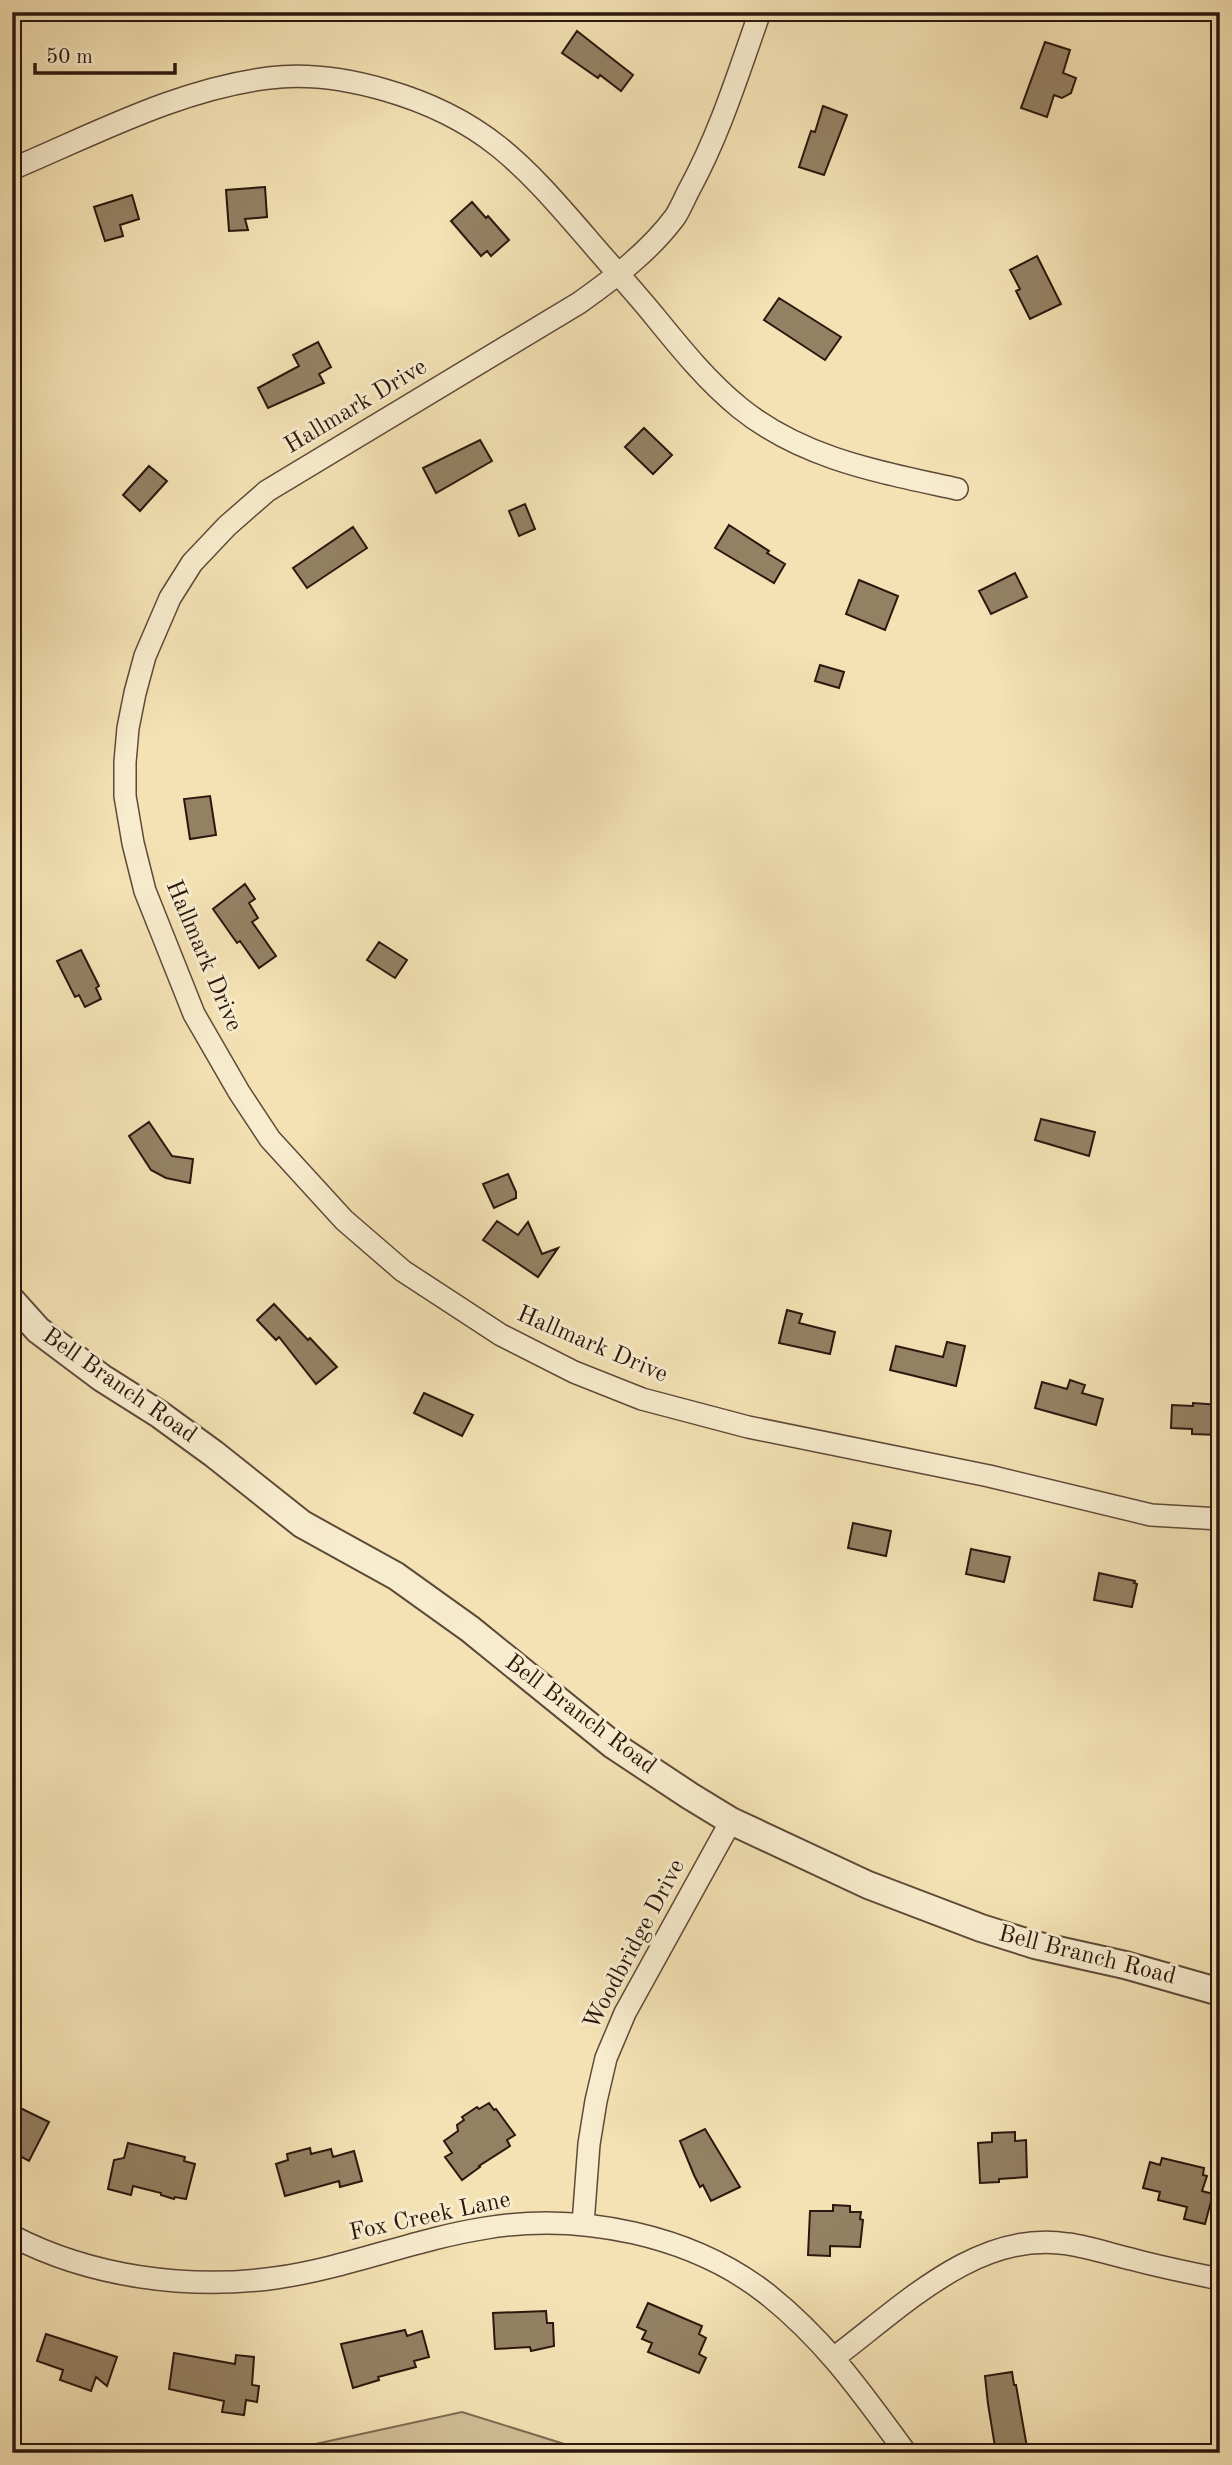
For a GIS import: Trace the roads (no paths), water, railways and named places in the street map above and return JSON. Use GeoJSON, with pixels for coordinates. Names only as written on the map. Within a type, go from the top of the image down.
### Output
{"type":"FeatureCollection","features":[{"type":"Feature","properties":{"kind":"street","name":"Hallmark Drive"},"geometry":{"type":"LineString","coordinates":[[760,12],[700,170],[675,216],[645,250],[619,275],[579,303],[267,491],[192,563],[170,598],[145,656],[135,693],[126,751],[125,796],[145,891],[194,1014],[270,1139],[344,1220],[403,1271],[501,1335],[550,1360],[642,1399],[748,1427],[989,1476],[1151,1515],[1220,1519]]}},
{"type":"Feature","properties":{"kind":"street"},"geometry":{"type":"LineString","coordinates":[[12,169],[163,105],[200,93],[269,78],[329,78],[416,99],[473,127],[499,145],[538,181],[711,382],[741,409],[782,437],[839,461],[957,489]]}},
{"type":"Feature","properties":{"kind":"street","name":"Bell Branch Road"},"geometry":{"type":"LineString","coordinates":[[12,1301],[38,1330],[102,1378],[159,1414],[214,1454],[302,1524],[396,1576],[470,1629],[613,1745],[732,1821],[868,1885],[981,1928],[1035,1945],[1125,1965],[1220,1992]]}},
{"type":"Feature","properties":{"kind":"street","name":"Woodbridge Drive"},"geometry":{"type":"LineString","coordinates":[[583,2224],[589,2144],[606,2058],[625,2012],[732,1821]]}},
{"type":"Feature","properties":{"kind":"street","name":"Fox Creek Lane"},"geometry":{"type":"LineString","coordinates":[[12,2236],[79,2263],[128,2274],[180,2281],[227,2282],[275,2278],[328,2267],[486,2228],[530,2223],[583,2224],[627,2231],[678,2246],[728,2269],[765,2293],[835,2357],[906,2453]]}},
{"type":"Feature","properties":{"kind":"street"},"geometry":{"type":"LineString","coordinates":[[835,2357],[942,2277],[976,2256],[1004,2247],[1034,2242],[1067,2244],[1220,2279]]}}]}
